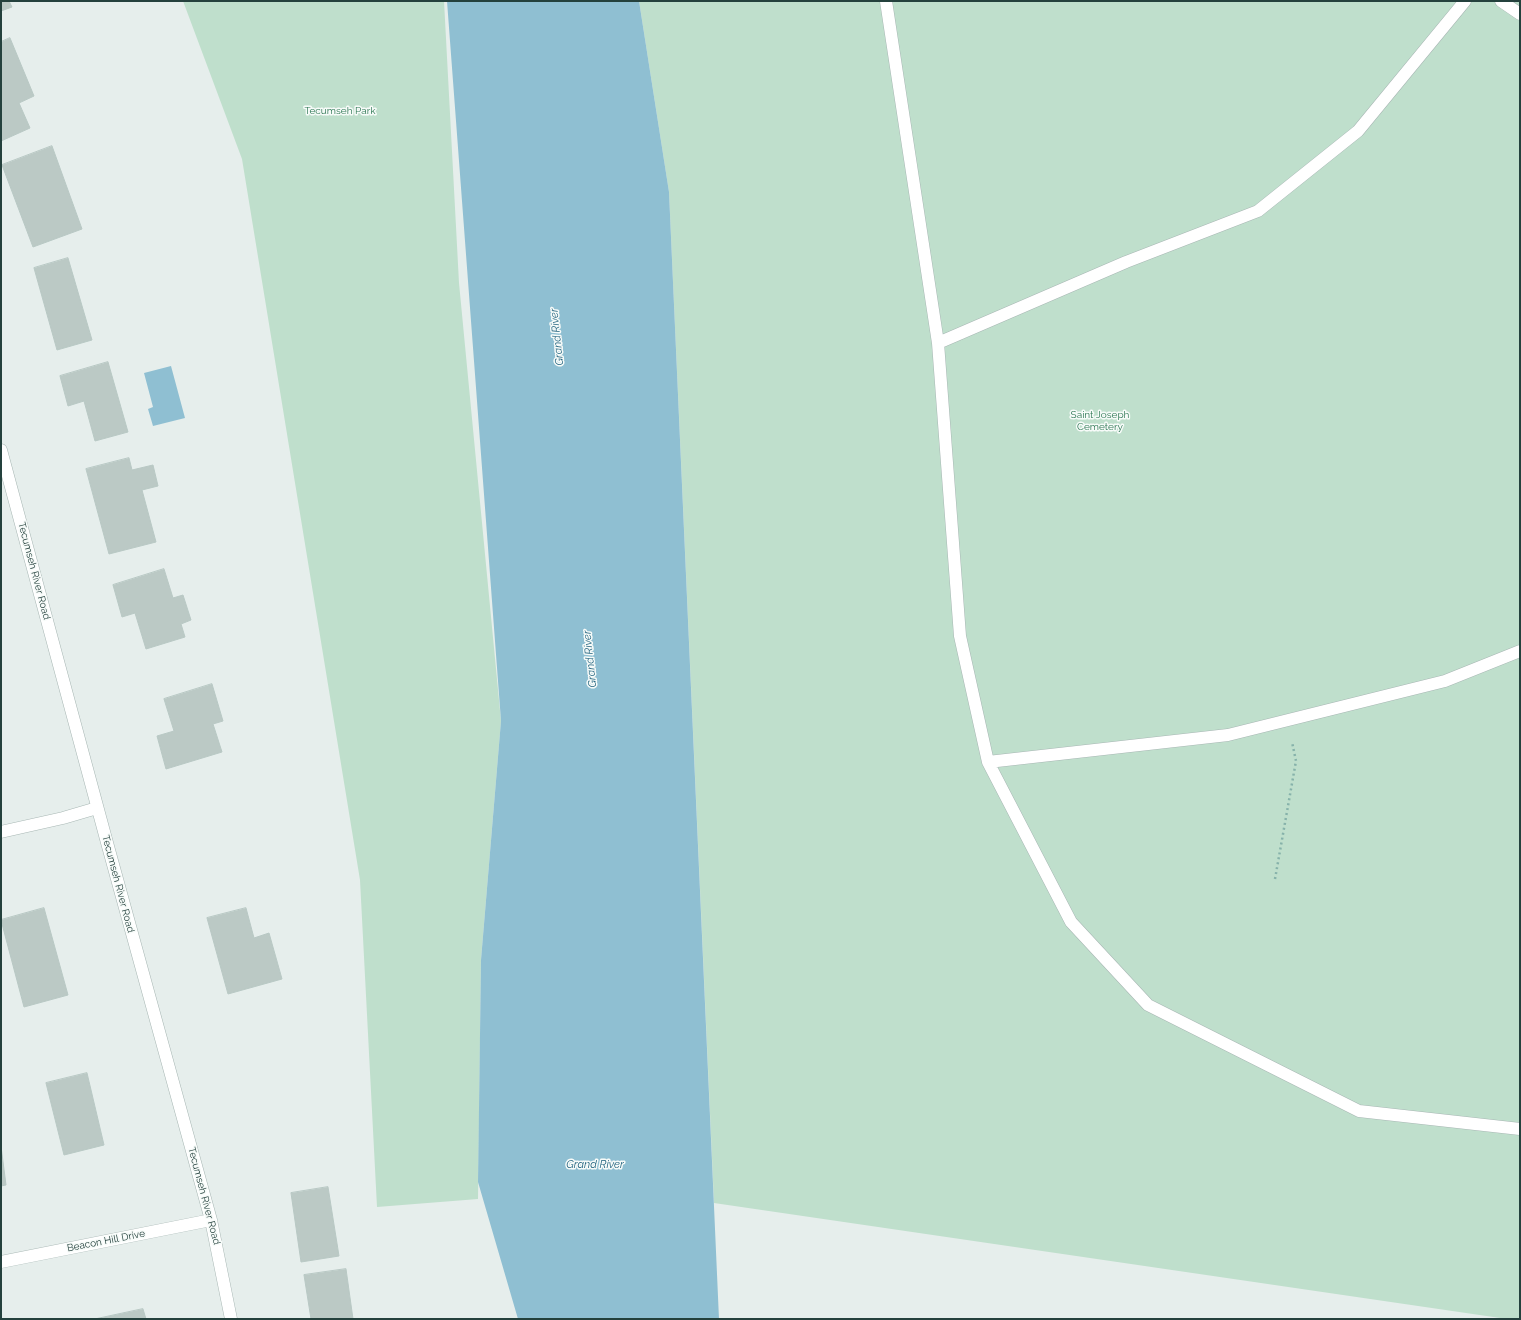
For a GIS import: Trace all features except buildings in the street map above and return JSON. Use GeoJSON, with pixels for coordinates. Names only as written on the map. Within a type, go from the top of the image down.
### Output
{"type":"FeatureCollection","features":[{"type":"Feature","properties":{"kind":"street"},"geometry":{"type":"LineString","coordinates":[[938,343],[1126,262],[1258,211],[1358,131],[1465,1]]}},
{"type":"Feature","properties":{"kind":"street"},"geometry":{"type":"LineString","coordinates":[[1501,1],[1520,14]]}},
{"type":"Feature","properties":{"kind":"street"},"geometry":{"type":"LineString","coordinates":[[888,2],[938,343],[960,636],[988,762],[1071,922],[1148,1006],[1359,1111],[1520,1129]]}},
{"type":"Feature","properties":{"kind":"street","name":"Tecumseh River Road"},"geometry":{"type":"LineString","coordinates":[[1,450],[97,808],[211,1220],[231,1319]]}},
{"type":"Feature","properties":{"kind":"street"},"geometry":{"type":"LineString","coordinates":[[988,762],[1228,735],[1445,681],[1520,651]]}},
{"type":"Feature","properties":{"kind":"street"},"geometry":{"type":"LineString","coordinates":[[1,832],[63,818],[97,808]]}},
{"type":"Feature","properties":{"kind":"street","name":"Beacon Hill Drive"},"geometry":{"type":"LineString","coordinates":[[1,1262],[211,1220]]}},
{"type":"Feature","properties":{"kind":"path"},"geometry":{"type":"LineString","coordinates":[[1275,879],[1296,761],[1288,720]]}},
{"type":"Feature","properties":{"kind":"green space","name":"Tecumseh Park"},"geometry":{"type":"Polygon","coordinates":[[[183,1],[444,1],[459,283],[501,721],[481,960],[478,1199],[377,1207],[360,880],[242,159],[183,1]]]}},
{"type":"Feature","properties":{"kind":"green space","name":"Saint Joseph Cemetery"},"geometry":{"type":"Polygon","coordinates":[[[639,1],[1520,1],[1520,1319],[1507,1319],[714,1203],[669,192],[639,1]]]}},
{"type":"Feature","properties":{"kind":"water","name":"Grand River"},"geometry":{"type":"Polygon","coordinates":[[[447,1],[639,1],[669,192],[719,1319],[518,1319],[478,1182],[481,960],[501,721],[447,1]]]}},
{"type":"Feature","properties":{"kind":"water"},"geometry":{"type":"Polygon","coordinates":[[[171,366],[185,418],[153,426],[148,409],[153,407],[144,373],[171,366]]]}}]}
